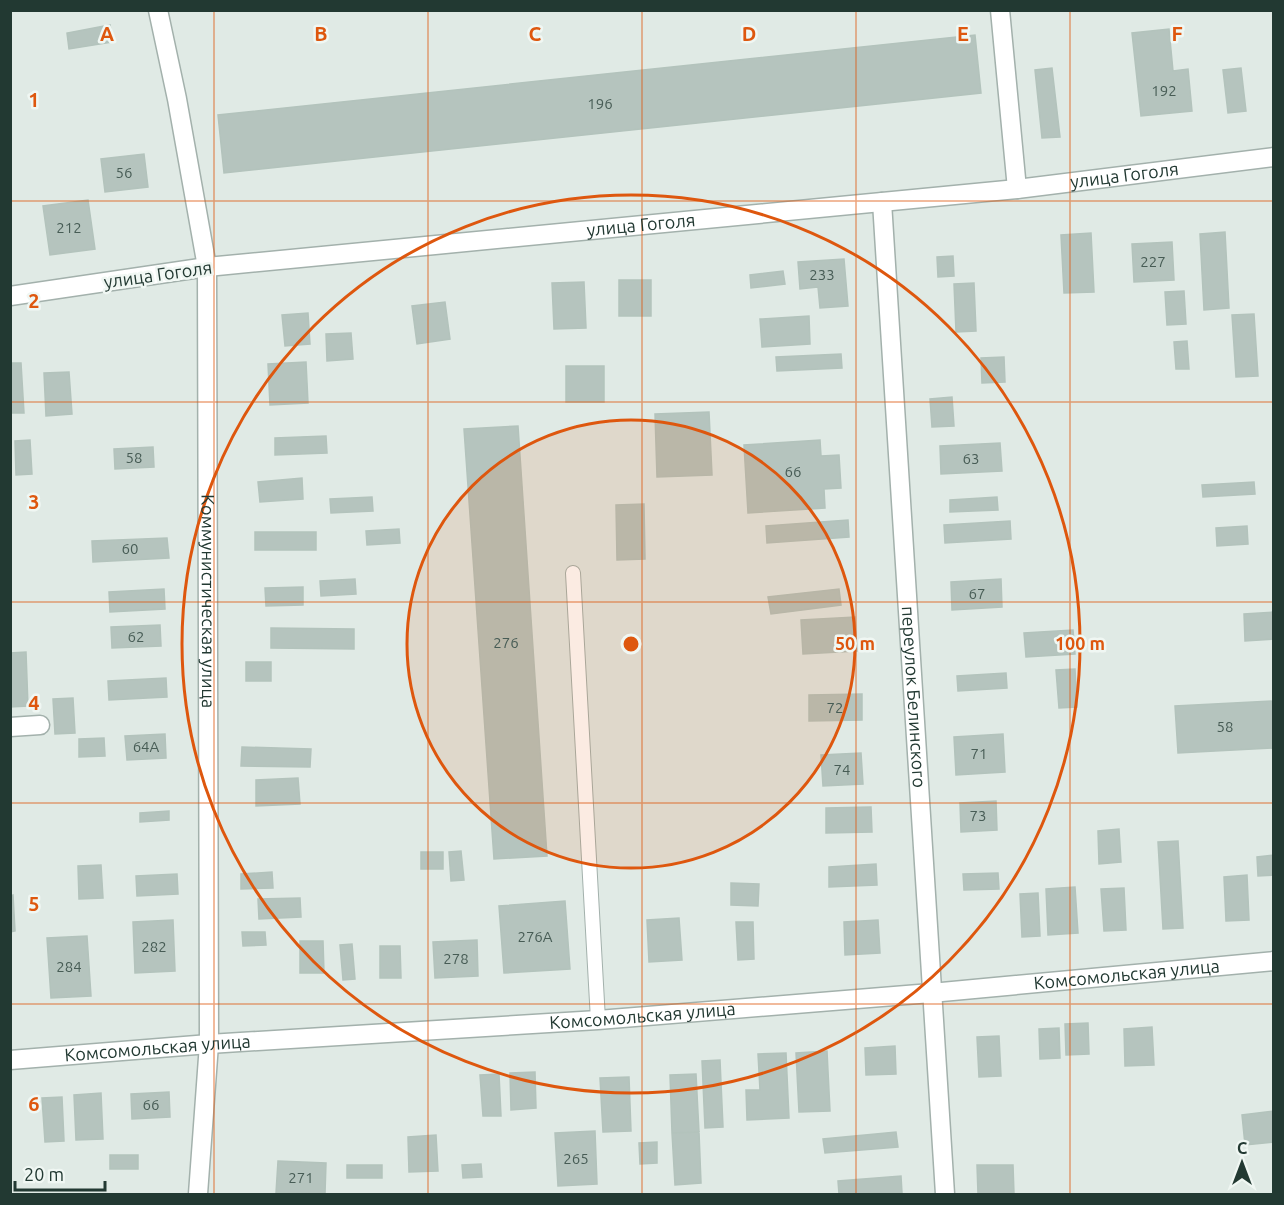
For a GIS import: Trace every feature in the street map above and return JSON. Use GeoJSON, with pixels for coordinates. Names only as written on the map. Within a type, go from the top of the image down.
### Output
{"type":"FeatureCollection","features":[{"type":"Feature","properties":{"kind":"street","name":"Коммунистическая улица"},"geometry":{"type":"LineString","coordinates":[[158,10],[177,99],[207,267],[209,1044],[198,1194]]}},
{"type":"Feature","properties":{"kind":"street"},"geometry":{"type":"LineString","coordinates":[[1000,10],[1017,189]]}},
{"type":"Feature","properties":{"kind":"street","name":"улица Гоголя"},"geometry":{"type":"LineString","coordinates":[[10,296],[207,267],[1017,189],[1274,156]]}},
{"type":"Feature","properties":{"kind":"street","name":"переулок Белинского"},"geometry":{"type":"LineString","coordinates":[[882,202],[945,1194]]}},
{"type":"Feature","properties":{"kind":"street"},"geometry":{"type":"LineString","coordinates":[[10,727],[40,725]]}},
{"type":"Feature","properties":{"kind":"street","name":"Комсомольская улица"},"geometry":{"type":"LineString","coordinates":[[10,1060],[209,1044],[598,1020],[932,993],[1274,961]]}},
{"type":"Feature","properties":{"kind":"lane"},"geometry":{"type":"LineString","coordinates":[[573,573],[598,1020]]}},
{"type":"Feature","properties":{"kind":"building"},"geometry":{"type":"Polygon","coordinates":[[[110,25],[113,42],[69,49],[67,33],[110,25]]]}},
{"type":"Feature","properties":{"kind":"building"},"geometry":{"type":"Polygon","coordinates":[[[1169,29],[1173,71],[1188,69],[1192,111],[1141,116],[1132,33],[1169,29]]]}},
{"type":"Feature","properties":{"kind":"building"},"geometry":{"type":"Polygon","coordinates":[[[975,35],[981,93],[224,173],[218,115],[975,35]]]}},
{"type":"Feature","properties":{"kind":"building"},"geometry":{"type":"Polygon","coordinates":[[[1052,68],[1060,137],[1042,138],[1035,70],[1052,68]]]}},
{"type":"Feature","properties":{"kind":"building"},"geometry":{"type":"Polygon","coordinates":[[[1241,68],[1246,111],[1228,113],[1223,70],[1241,68]]]}},
{"type":"Feature","properties":{"kind":"building"},"geometry":{"type":"Polygon","coordinates":[[[144,154],[148,187],[105,192],[101,159],[144,154]]]}},
{"type":"Feature","properties":{"kind":"building"},"geometry":{"type":"Polygon","coordinates":[[[88,200],[95,249],[50,255],[43,206],[88,200]]]}},
{"type":"Feature","properties":{"kind":"building"},"geometry":{"type":"Polygon","coordinates":[[[1225,232],[1229,308],[1204,310],[1200,234],[1225,232]]]}},
{"type":"Feature","properties":{"kind":"building"},"geometry":{"type":"Polygon","coordinates":[[[1091,233],[1094,292],[1064,293],[1061,235],[1091,233]]]}},
{"type":"Feature","properties":{"kind":"building"},"geometry":{"type":"Polygon","coordinates":[[[1172,242],[1174,280],[1134,282],[1132,244],[1172,242]]]}},
{"type":"Feature","properties":{"kind":"building"},"geometry":{"type":"Polygon","coordinates":[[[953,256],[954,276],[938,277],[937,257],[953,256]]]}},
{"type":"Feature","properties":{"kind":"building"},"geometry":{"type":"Polygon","coordinates":[[[844,259],[848,306],[820,308],[818,287],[800,289],[798,262],[844,259]]]}},
{"type":"Feature","properties":{"kind":"building"},"geometry":{"type":"Polygon","coordinates":[[[783,271],[785,284],[751,288],[750,275],[783,271]]]}},
{"type":"Feature","properties":{"kind":"building"},"geometry":{"type":"Polygon","coordinates":[[[619,280],[651,280],[651,316],[619,316],[619,280]]]}},
{"type":"Feature","properties":{"kind":"building"},"geometry":{"type":"Polygon","coordinates":[[[584,282],[586,328],[554,329],[552,283],[584,282]]]}},
{"type":"Feature","properties":{"kind":"building"},"geometry":{"type":"Polygon","coordinates":[[[974,283],[976,331],[956,332],[954,284],[974,283]]]}},
{"type":"Feature","properties":{"kind":"building"},"geometry":{"type":"Polygon","coordinates":[[[1184,291],[1186,324],[1167,325],[1165,292],[1184,291]]]}},
{"type":"Feature","properties":{"kind":"building"},"geometry":{"type":"Polygon","coordinates":[[[445,302],[450,339],[417,344],[412,306],[445,302]]]}},
{"type":"Feature","properties":{"kind":"building"},"geometry":{"type":"Polygon","coordinates":[[[308,313],[310,344],[285,346],[282,315],[308,313]]]}},
{"type":"Feature","properties":{"kind":"building"},"geometry":{"type":"Polygon","coordinates":[[[1254,314],[1258,376],[1236,377],[1232,315],[1254,314]]]}},
{"type":"Feature","properties":{"kind":"building"},"geometry":{"type":"Polygon","coordinates":[[[809,316],[810,344],[762,347],[760,319],[809,316]]]}},
{"type":"Feature","properties":{"kind":"building"},"geometry":{"type":"Polygon","coordinates":[[[351,333],[353,359],[327,361],[326,334],[351,333]]]}},
{"type":"Feature","properties":{"kind":"building"},"geometry":{"type":"Polygon","coordinates":[[[1187,341],[1189,369],[1176,369],[1174,342],[1187,341]]]}},
{"type":"Feature","properties":{"kind":"building"},"geometry":{"type":"Polygon","coordinates":[[[841,354],[842,368],[777,371],[776,357],[841,354]]]}},
{"type":"Feature","properties":{"kind":"building"},"geometry":{"type":"Polygon","coordinates":[[[1004,357],[1005,382],[982,383],[981,358],[1004,357]]]}},
{"type":"Feature","properties":{"kind":"building"},"geometry":{"type":"Polygon","coordinates":[[[306,362],[308,403],[270,405],[268,364],[306,362]]]}},
{"type":"Feature","properties":{"kind":"building"},"geometry":{"type":"Polygon","coordinates":[[[10,363],[21,363],[24,413],[10,413],[10,363]]]}},
{"type":"Feature","properties":{"kind":"building"},"geometry":{"type":"Polygon","coordinates":[[[566,366],[604,366],[604,402],[566,402],[566,366]]]}},
{"type":"Feature","properties":{"kind":"building"},"geometry":{"type":"Polygon","coordinates":[[[69,372],[72,414],[46,416],[44,373],[69,372]]]}},
{"type":"Feature","properties":{"kind":"building"},"geometry":{"type":"Polygon","coordinates":[[[952,397],[954,426],[932,427],[930,399],[952,397]]]}},
{"type":"Feature","properties":{"kind":"building"},"geometry":{"type":"Polygon","coordinates":[[[709,412],[712,475],[657,477],[655,414],[709,412]]]}},
{"type":"Feature","properties":{"kind":"building"},"geometry":{"type":"Polygon","coordinates":[[[518,426],[547,856],[494,859],[464,429],[518,426]]]}},
{"type":"Feature","properties":{"kind":"building"},"geometry":{"type":"Polygon","coordinates":[[[326,436],[327,453],[275,455],[275,438],[326,436]]]}},
{"type":"Feature","properties":{"kind":"building"},"geometry":{"type":"Polygon","coordinates":[[[30,440],[32,474],[16,475],[15,441],[30,440]]]}},
{"type":"Feature","properties":{"kind":"building"},"geometry":{"type":"Polygon","coordinates":[[[820,440],[821,456],[839,455],[841,488],[824,489],[825,508],[748,513],[744,445],[820,440]]]}},
{"type":"Feature","properties":{"kind":"building"},"geometry":{"type":"Polygon","coordinates":[[[1000,443],[1002,471],[941,474],[940,446],[1000,443]]]}},
{"type":"Feature","properties":{"kind":"building"},"geometry":{"type":"Polygon","coordinates":[[[153,447],[154,467],[115,469],[114,449],[153,447]]]}},
{"type":"Feature","properties":{"kind":"building"},"geometry":{"type":"Polygon","coordinates":[[[302,478],[303,499],[260,502],[258,482],[302,478]]]}},
{"type":"Feature","properties":{"kind":"building"},"geometry":{"type":"Polygon","coordinates":[[[1254,482],[1255,494],[1203,497],[1202,485],[1254,482]]]}},
{"type":"Feature","properties":{"kind":"building"},"geometry":{"type":"Polygon","coordinates":[[[372,497],[373,511],[331,513],[330,499],[372,497]]]}},
{"type":"Feature","properties":{"kind":"building"},"geometry":{"type":"Polygon","coordinates":[[[997,497],[998,510],[950,512],[950,500],[997,497]]]}},
{"type":"Feature","properties":{"kind":"building"},"geometry":{"type":"Polygon","coordinates":[[[644,504],[645,559],[617,560],[616,505],[644,504]]]}},
{"type":"Feature","properties":{"kind":"building"},"geometry":{"type":"Polygon","coordinates":[[[848,520],[849,537],[767,543],[766,526],[848,520]]]}},
{"type":"Feature","properties":{"kind":"building"},"geometry":{"type":"Polygon","coordinates":[[[1010,521],[1011,539],[945,543],[944,525],[1010,521]]]}},
{"type":"Feature","properties":{"kind":"building"},"geometry":{"type":"Polygon","coordinates":[[[1247,526],[1248,544],[1217,546],[1216,528],[1247,526]]]}},
{"type":"Feature","properties":{"kind":"building"},"geometry":{"type":"Polygon","coordinates":[[[399,529],[400,543],[367,545],[366,531],[399,529]]]}},
{"type":"Feature","properties":{"kind":"building"},"geometry":{"type":"Polygon","coordinates":[[[255,532],[316,532],[316,550],[255,550],[255,532]]]}},
{"type":"Feature","properties":{"kind":"building"},"geometry":{"type":"Polygon","coordinates":[[[167,538],[169,558],[93,562],[92,541],[167,538]]]}},
{"type":"Feature","properties":{"kind":"building"},"geometry":{"type":"Polygon","coordinates":[[[355,579],[356,594],[321,596],[320,581],[355,579]]]}},
{"type":"Feature","properties":{"kind":"building"},"geometry":{"type":"Polygon","coordinates":[[[1001,579],[1002,607],[952,610],[951,582],[1001,579]]]}},
{"type":"Feature","properties":{"kind":"building"},"geometry":{"type":"Polygon","coordinates":[[[303,587],[303,605],[266,606],[265,588],[303,587]]]}},
{"type":"Feature","properties":{"kind":"building"},"geometry":{"type":"Polygon","coordinates":[[[164,589],[165,609],[110,612],[109,592],[164,589]]]}},
{"type":"Feature","properties":{"kind":"building"},"geometry":{"type":"Polygon","coordinates":[[[839,589],[841,605],[771,614],[768,597],[839,589]]]}},
{"type":"Feature","properties":{"kind":"building"},"geometry":{"type":"Polygon","coordinates":[[[1274,612],[1274,639],[1245,641],[1244,614],[1274,612]]]}},
{"type":"Feature","properties":{"kind":"building"},"geometry":{"type":"Polygon","coordinates":[[[855,617],[857,651],[803,654],[801,620],[855,617]]]}},
{"type":"Feature","properties":{"kind":"building"},"geometry":{"type":"Polygon","coordinates":[[[160,625],[161,646],[112,648],[111,627],[160,625]]]}},
{"type":"Feature","properties":{"kind":"building"},"geometry":{"type":"Polygon","coordinates":[[[271,628],[354,629],[354,649],[271,648],[271,628]]]}},
{"type":"Feature","properties":{"kind":"building"},"geometry":{"type":"Polygon","coordinates":[[[1073,630],[1075,654],[1026,657],[1024,633],[1073,630]]]}},
{"type":"Feature","properties":{"kind":"building"},"geometry":{"type":"Polygon","coordinates":[[[26,652],[28,706],[10,707],[10,653],[26,652]]]}},
{"type":"Feature","properties":{"kind":"building"},"geometry":{"type":"Polygon","coordinates":[[[246,662],[271,662],[271,681],[246,681],[246,662]]]}},
{"type":"Feature","properties":{"kind":"building"},"geometry":{"type":"Polygon","coordinates":[[[1075,669],[1077,707],[1059,708],[1056,670],[1075,669]]]}},
{"type":"Feature","properties":{"kind":"building"},"geometry":{"type":"Polygon","coordinates":[[[1006,673],[1007,688],[958,691],[957,676],[1006,673]]]}},
{"type":"Feature","properties":{"kind":"building"},"geometry":{"type":"Polygon","coordinates":[[[166,678],[167,697],[109,700],[108,681],[166,678]]]}},
{"type":"Feature","properties":{"kind":"building"},"geometry":{"type":"Polygon","coordinates":[[[862,694],[862,720],[809,721],[809,695],[862,694]]]}},
{"type":"Feature","properties":{"kind":"building"},"geometry":{"type":"Polygon","coordinates":[[[73,698],[75,733],[55,734],[53,699],[73,698]]]}},
{"type":"Feature","properties":{"kind":"building"},"geometry":{"type":"Polygon","coordinates":[[[1274,701],[1274,748],[1178,753],[1175,706],[1274,701]]]}},
{"type":"Feature","properties":{"kind":"building"},"geometry":{"type":"Polygon","coordinates":[[[165,734],[166,758],[127,760],[125,736],[165,734]]]}},
{"type":"Feature","properties":{"kind":"building"},"geometry":{"type":"Polygon","coordinates":[[[1003,734],[1005,772],[956,775],[954,737],[1003,734]]]}},
{"type":"Feature","properties":{"kind":"building"},"geometry":{"type":"Polygon","coordinates":[[[104,738],[105,756],[79,757],[79,739],[104,738]]]}},
{"type":"Feature","properties":{"kind":"building"},"geometry":{"type":"Polygon","coordinates":[[[242,747],[311,749],[310,767],[241,766],[242,747]]]}},
{"type":"Feature","properties":{"kind":"building"},"geometry":{"type":"Polygon","coordinates":[[[861,753],[863,784],[823,786],[821,755],[861,753]]]}},
{"type":"Feature","properties":{"kind":"building"},"geometry":{"type":"Polygon","coordinates":[[[298,778],[300,804],[256,806],[256,780],[298,778]]]}},
{"type":"Feature","properties":{"kind":"building"},"geometry":{"type":"Polygon","coordinates":[[[996,801],[997,830],[961,832],[960,803],[996,801]]]}},
{"type":"Feature","properties":{"kind":"building"},"geometry":{"type":"Polygon","coordinates":[[[871,807],[872,832],[826,833],[826,808],[871,807]]]}},
{"type":"Feature","properties":{"kind":"building"},"geometry":{"type":"Polygon","coordinates":[[[169,811],[169,820],[140,822],[140,813],[169,811]]]}},
{"type":"Feature","properties":{"kind":"building"},"geometry":{"type":"Polygon","coordinates":[[[1119,829],[1121,862],[1099,864],[1098,831],[1119,829]]]}},
{"type":"Feature","properties":{"kind":"building"},"geometry":{"type":"Polygon","coordinates":[[[1178,841],[1183,928],[1163,929],[1158,842],[1178,841]]]}},
{"type":"Feature","properties":{"kind":"building"},"geometry":{"type":"Polygon","coordinates":[[[461,851],[464,880],[451,881],[449,852],[461,851]]]}},
{"type":"Feature","properties":{"kind":"building"},"geometry":{"type":"Polygon","coordinates":[[[421,852],[443,852],[443,869],[421,869],[421,852]]]}},
{"type":"Feature","properties":{"kind":"building"},"geometry":{"type":"Polygon","coordinates":[[[1274,855],[1274,875],[1258,876],[1257,857],[1274,855]]]}},
{"type":"Feature","properties":{"kind":"building"},"geometry":{"type":"Polygon","coordinates":[[[876,864],[877,885],[829,887],[829,867],[876,864]]]}},
{"type":"Feature","properties":{"kind":"building"},"geometry":{"type":"Polygon","coordinates":[[[101,865],[103,898],[79,899],[78,866],[101,865]]]}},
{"type":"Feature","properties":{"kind":"building"},"geometry":{"type":"Polygon","coordinates":[[[272,872],[273,888],[241,889],[241,874],[272,872]]]}},
{"type":"Feature","properties":{"kind":"building"},"geometry":{"type":"Polygon","coordinates":[[[998,873],[999,889],[964,890],[963,874],[998,873]]]}},
{"type":"Feature","properties":{"kind":"building"},"geometry":{"type":"Polygon","coordinates":[[[177,874],[178,894],[137,896],[136,876],[177,874]]]}},
{"type":"Feature","properties":{"kind":"building"},"geometry":{"type":"Polygon","coordinates":[[[1247,875],[1249,920],[1226,921],[1224,877],[1247,875]]]}},
{"type":"Feature","properties":{"kind":"building"},"geometry":{"type":"Polygon","coordinates":[[[731,883],[759,884],[758,906],[731,905],[731,883]]]}},
{"type":"Feature","properties":{"kind":"building"},"geometry":{"type":"Polygon","coordinates":[[[1075,887],[1078,933],[1048,935],[1046,889],[1075,887]]]}},
{"type":"Feature","properties":{"kind":"building"},"geometry":{"type":"Polygon","coordinates":[[[1124,888],[1126,930],[1104,931],[1101,889],[1124,888]]]}},
{"type":"Feature","properties":{"kind":"building"},"geometry":{"type":"Polygon","coordinates":[[[1038,893],[1040,936],[1022,937],[1020,894],[1038,893]]]}},
{"type":"Feature","properties":{"kind":"building"},"geometry":{"type":"Polygon","coordinates":[[[13,895],[15,931],[10,932],[10,896],[13,895]]]}},
{"type":"Feature","properties":{"kind":"building"},"geometry":{"type":"Polygon","coordinates":[[[300,898],[301,917],[259,919],[258,899],[300,898]]]}},
{"type":"Feature","properties":{"kind":"building"},"geometry":{"type":"Polygon","coordinates":[[[565,901],[570,969],[504,973],[499,906],[565,901]]]}},
{"type":"Feature","properties":{"kind":"building"},"geometry":{"type":"Polygon","coordinates":[[[679,918],[682,960],[649,962],[647,920],[679,918]]]}},
{"type":"Feature","properties":{"kind":"building"},"geometry":{"type":"Polygon","coordinates":[[[173,920],[175,971],[135,973],[133,922],[173,920]]]}},
{"type":"Feature","properties":{"kind":"building"},"geometry":{"type":"Polygon","coordinates":[[[878,920],[880,953],[845,955],[844,922],[878,920]]]}},
{"type":"Feature","properties":{"kind":"building"},"geometry":{"type":"Polygon","coordinates":[[[736,922],[753,922],[754,959],[738,960],[736,922]]]}},
{"type":"Feature","properties":{"kind":"building"},"geometry":{"type":"Polygon","coordinates":[[[242,932],[265,932],[266,945],[243,946],[242,932]]]}},
{"type":"Feature","properties":{"kind":"building"},"geometry":{"type":"Polygon","coordinates":[[[87,936],[91,996],[51,998],[47,938],[87,936]]]}},
{"type":"Feature","properties":{"kind":"building"},"geometry":{"type":"Polygon","coordinates":[[[477,940],[478,976],[435,978],[433,942],[477,940]]]}},
{"type":"Feature","properties":{"kind":"building"},"geometry":{"type":"Polygon","coordinates":[[[300,941],[323,941],[324,973],[300,973],[300,941]]]}},
{"type":"Feature","properties":{"kind":"building"},"geometry":{"type":"Polygon","coordinates":[[[352,944],[355,979],[343,980],[340,945],[352,944]]]}},
{"type":"Feature","properties":{"kind":"building"},"geometry":{"type":"Polygon","coordinates":[[[380,946],[400,946],[401,978],[380,978],[380,946]]]}},
{"type":"Feature","properties":{"kind":"building"},"geometry":{"type":"Polygon","coordinates":[[[1088,1023],[1089,1054],[1066,1055],[1065,1024],[1088,1023]]]}},
{"type":"Feature","properties":{"kind":"building"},"geometry":{"type":"Polygon","coordinates":[[[1152,1027],[1154,1065],[1125,1066],[1124,1029],[1152,1027]]]}},
{"type":"Feature","properties":{"kind":"building"},"geometry":{"type":"Polygon","coordinates":[[[1059,1028],[1060,1058],[1040,1059],[1039,1029],[1059,1028]]]}},
{"type":"Feature","properties":{"kind":"building"},"geometry":{"type":"Polygon","coordinates":[[[999,1036],[1001,1076],[979,1077],[977,1037],[999,1036]]]}},
{"type":"Feature","properties":{"kind":"building"},"geometry":{"type":"Polygon","coordinates":[[[895,1046],[896,1074],[866,1075],[865,1048],[895,1046]]]}},
{"type":"Feature","properties":{"kind":"building"},"geometry":{"type":"Polygon","coordinates":[[[827,1051],[830,1111],[799,1112],[796,1053],[827,1051]]]}},
{"type":"Feature","properties":{"kind":"building"},"geometry":{"type":"Polygon","coordinates":[[[786,1053],[789,1118],[747,1120],[746,1090],[760,1090],[758,1054],[786,1053]]]}},
{"type":"Feature","properties":{"kind":"building"},"geometry":{"type":"Polygon","coordinates":[[[720,1060],[723,1127],[705,1128],[702,1061],[720,1060]]]}},
{"type":"Feature","properties":{"kind":"building"},"geometry":{"type":"Polygon","coordinates":[[[535,1072],[536,1108],[511,1110],[510,1073],[535,1072]]]}},
{"type":"Feature","properties":{"kind":"building"},"geometry":{"type":"Polygon","coordinates":[[[499,1074],[501,1116],[483,1116],[480,1075],[499,1074]]]}},
{"type":"Feature","properties":{"kind":"building"},"geometry":{"type":"Polygon","coordinates":[[[696,1074],[699,1132],[672,1133],[670,1075],[696,1074]]]}},
{"type":"Feature","properties":{"kind":"building"},"geometry":{"type":"Polygon","coordinates":[[[629,1077],[631,1131],[603,1132],[600,1078],[629,1077]]]}},
{"type":"Feature","properties":{"kind":"building"},"geometry":{"type":"Polygon","coordinates":[[[169,1092],[170,1117],[132,1119],[131,1094],[169,1092]]]}},
{"type":"Feature","properties":{"kind":"building"},"geometry":{"type":"Polygon","coordinates":[[[101,1093],[103,1139],[76,1140],[74,1095],[101,1093]]]}},
{"type":"Feature","properties":{"kind":"building"},"geometry":{"type":"Polygon","coordinates":[[[62,1097],[64,1141],[45,1142],[42,1098],[62,1097]]]}},
{"type":"Feature","properties":{"kind":"building"},"geometry":{"type":"Polygon","coordinates":[[[1274,1111],[1274,1142],[1245,1145],[1242,1115],[1274,1111]]]}},
{"type":"Feature","properties":{"kind":"building"},"geometry":{"type":"Polygon","coordinates":[[[595,1131],[597,1184],[558,1186],[555,1133],[595,1131]]]}},
{"type":"Feature","properties":{"kind":"building"},"geometry":{"type":"Polygon","coordinates":[[[699,1132],[701,1183],[675,1185],[672,1133],[699,1132]]]}},
{"type":"Feature","properties":{"kind":"building"},"geometry":{"type":"Polygon","coordinates":[[[896,1132],[898,1147],[825,1153],[823,1139],[896,1132]]]}},
{"type":"Feature","properties":{"kind":"building"},"geometry":{"type":"Polygon","coordinates":[[[436,1135],[438,1171],[409,1172],[408,1137],[436,1135]]]}},
{"type":"Feature","properties":{"kind":"building"},"geometry":{"type":"Polygon","coordinates":[[[657,1142],[657,1163],[640,1164],[639,1143],[657,1142]]]}},
{"type":"Feature","properties":{"kind":"building"},"geometry":{"type":"Polygon","coordinates":[[[110,1155],[138,1155],[138,1169],[110,1169],[110,1155]]]}},
{"type":"Feature","properties":{"kind":"building"},"geometry":{"type":"Polygon","coordinates":[[[278,1161],[326,1163],[325,1194],[276,1193],[278,1161]]]}},
{"type":"Feature","properties":{"kind":"building"},"geometry":{"type":"Polygon","coordinates":[[[481,1164],[482,1177],[463,1178],[462,1165],[481,1164]]]}},
{"type":"Feature","properties":{"kind":"building"},"geometry":{"type":"Polygon","coordinates":[[[347,1165],[382,1165],[382,1178],[347,1178],[347,1165]]]}},
{"type":"Feature","properties":{"kind":"building"},"geometry":{"type":"Polygon","coordinates":[[[977,1165],[1013,1165],[1014,1194],[978,1194],[977,1165]]]}},
{"type":"Feature","properties":{"kind":"building"},"geometry":{"type":"Polygon","coordinates":[[[901,1176],[902,1193],[839,1194],[838,1181],[901,1176]]]}}]}
